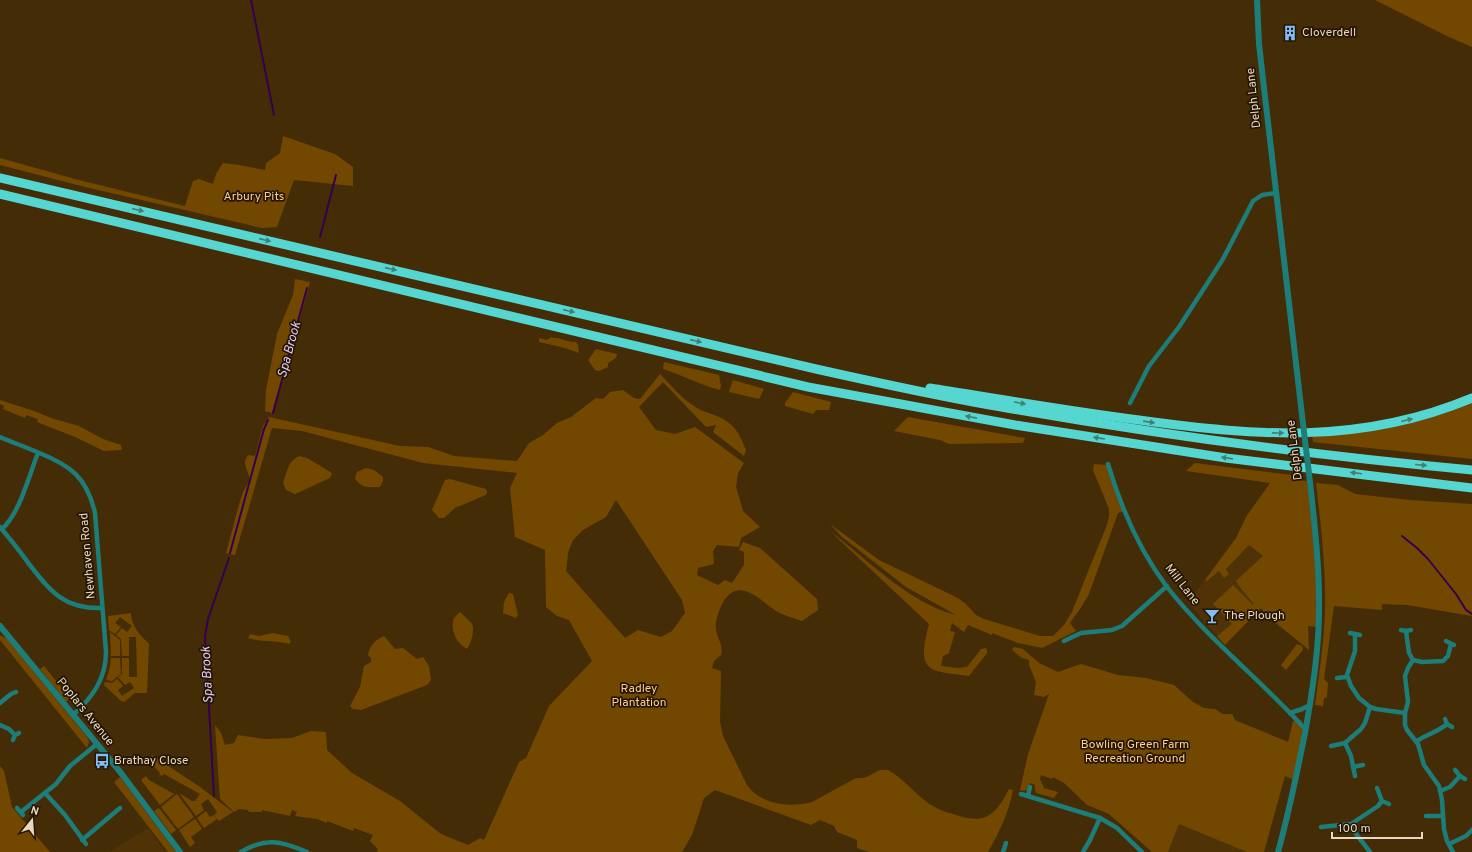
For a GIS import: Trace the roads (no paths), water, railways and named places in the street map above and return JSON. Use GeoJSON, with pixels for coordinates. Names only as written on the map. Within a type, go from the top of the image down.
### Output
{"type":"FeatureCollection","features":[{"type":"Feature","properties":{"kind":"highway"},"geometry":{"type":"LineString","coordinates":[[0,174],[100,202]]}},
{"type":"Feature","properties":{"kind":"highway"},"geometry":{"type":"LineString","coordinates":[[0,178],[816,369],[928,393],[1115,426],[1230,443],[1472,470]]}},
{"type":"Feature","properties":{"kind":"highway"},"geometry":{"type":"LineString","coordinates":[[0,194],[808,387],[1015,425],[1195,453],[1472,488]]}},
{"type":"Feature","properties":{"kind":"highway"},"geometry":{"type":"LineString","coordinates":[[0,199],[98,218]]}},
{"type":"Feature","properties":{"kind":"highway"},"geometry":{"type":"LineString","coordinates":[[816,369],[1100,415],[1195,427],[1266,433],[1323,433],[1380,426],[1432,413],[1472,398]]}},
{"type":"Feature","properties":{"kind":"highway"},"geometry":{"type":"LineString","coordinates":[[1395,478],[1472,484]]}},
{"type":"Feature","properties":{"kind":"street","name":"Delph Lane"},"geometry":{"type":"LineString","coordinates":[[1257,0],[1260,51],[1315,527],[1319,598],[1317,646],[1310,705]]}},
{"type":"Feature","properties":{"kind":"street"},"geometry":{"type":"LineString","coordinates":[[1130,403],[1149,366],[1179,327],[1219,265],[1242,225],[1253,201],[1262,195],[1276,193]]}},
{"type":"Feature","properties":{"kind":"street","name":"Newhaven Road"},"geometry":{"type":"LineString","coordinates":[[0,437],[54,459],[69,468],[79,476],[92,499],[95,513],[106,652],[104,671],[99,683],[91,697],[73,715]]}},
{"type":"Feature","properties":{"kind":"street"},"geometry":{"type":"LineString","coordinates":[[38,453],[14,514],[8,523],[1,528],[44,583],[57,596],[81,607],[102,608]]}},
{"type":"Feature","properties":{"kind":"street","name":"Mill Lane"},"geometry":{"type":"LineString","coordinates":[[1108,464],[1131,528],[1167,586],[1209,634],[1279,701],[1305,729]]}},
{"type":"Feature","properties":{"kind":"street"},"geometry":{"type":"LineString","coordinates":[[1064,641],[1081,633],[1112,630],[1122,626],[1167,586]]}},
{"type":"Feature","properties":{"kind":"street","name":"Poplars Avenue"},"geometry":{"type":"LineString","coordinates":[[0,627],[121,773],[180,852]]}},
{"type":"Feature","properties":{"kind":"street"},"geometry":{"type":"LineString","coordinates":[[1406,630],[1409,653],[1413,660],[1422,662],[1443,661],[1448,656],[1450,643]]}},
{"type":"Feature","properties":{"kind":"street"},"geometry":{"type":"LineString","coordinates":[[1355,634],[1355,651],[1347,677],[1355,692],[1363,702],[1370,707],[1405,713]]}},
{"type":"Feature","properties":{"kind":"street"},"geometry":{"type":"LineString","coordinates":[[1413,660],[1405,676],[1408,702],[1404,722],[1406,728],[1417,741],[1424,765],[1434,778],[1440,791],[1445,833],[1448,844],[1453,852]]}},
{"type":"Feature","properties":{"kind":"street"},"geometry":{"type":"LineString","coordinates":[[1337,678],[1347,677]]}},
{"type":"Feature","properties":{"kind":"street"},"geometry":{"type":"LineString","coordinates":[[0,703],[16,692]]}},
{"type":"Feature","properties":{"kind":"street"},"geometry":{"type":"LineString","coordinates":[[1290,713],[1310,705]]}},
{"type":"Feature","properties":{"kind":"street"},"geometry":{"type":"LineString","coordinates":[[1278,852],[1292,796],[1310,705]]}},
{"type":"Feature","properties":{"kind":"street"},"geometry":{"type":"LineString","coordinates":[[1331,746],[1344,743],[1364,726],[1370,707]]}},
{"type":"Feature","properties":{"kind":"street"},"geometry":{"type":"LineString","coordinates":[[1417,741],[1439,730],[1448,723]]}},
{"type":"Feature","properties":{"kind":"street"},"geometry":{"type":"LineString","coordinates":[[0,725],[16,736]]}},
{"type":"Feature","properties":{"kind":"street"},"geometry":{"type":"LineString","coordinates":[[1344,743],[1351,756],[1355,776]]}},
{"type":"Feature","properties":{"kind":"street"},"geometry":{"type":"LineString","coordinates":[[17,808],[22,814],[56,784],[70,766],[97,744]]}},
{"type":"Feature","properties":{"kind":"street"},"geometry":{"type":"LineString","coordinates":[[1353,767],[1363,765]]}},
{"type":"Feature","properties":{"kind":"street"},"geometry":{"type":"LineString","coordinates":[[1456,770],[1460,776],[1465,779]]}},
{"type":"Feature","properties":{"kind":"street"},"geometry":{"type":"LineString","coordinates":[[1440,791],[1450,787],[1460,776]]}},
{"type":"Feature","properties":{"kind":"street"},"geometry":{"type":"LineString","coordinates":[[1028,796],[1030,787]]}},
{"type":"Feature","properties":{"kind":"street"},"geometry":{"type":"LineString","coordinates":[[1377,788],[1382,801],[1389,804]]}},
{"type":"Feature","properties":{"kind":"street"},"geometry":{"type":"LineString","coordinates":[[45,793],[65,815],[86,844]]}},
{"type":"Feature","properties":{"kind":"street"},"geometry":{"type":"LineString","coordinates":[[1021,794],[1100,818],[1117,828],[1142,852]]}},
{"type":"Feature","properties":{"kind":"street"},"geometry":{"type":"LineString","coordinates":[[1320,827],[1351,824],[1378,806],[1382,801]]}},
{"type":"Feature","properties":{"kind":"street"},"geometry":{"type":"LineString","coordinates":[[82,840],[121,807]]}},
{"type":"Feature","properties":{"kind":"street"},"geometry":{"type":"LineString","coordinates":[[1426,816],[1442,816]]}},
{"type":"Feature","properties":{"kind":"street"},"geometry":{"type":"LineString","coordinates":[[1083,852],[1100,818]]}},
{"type":"Feature","properties":{"kind":"street"},"geometry":{"type":"LineString","coordinates":[[1351,824],[1356,834],[1370,852]]}},
{"type":"Feature","properties":{"kind":"street"},"geometry":{"type":"LineString","coordinates":[[1448,844],[1466,836],[1472,830]]}},
{"type":"Feature","properties":{"kind":"street"},"geometry":{"type":"LineString","coordinates":[[241,852],[254,845],[269,842],[287,844],[307,852]]}},
{"type":"Feature","properties":{"kind":"street"},"geometry":{"type":"LineString","coordinates":[[1003,852],[1006,843]]}},
{"type":"Feature","properties":{"kind":"waterway"},"geometry":{"type":"LineString","coordinates":[[251,0],[274,115]]}},
{"type":"Feature","properties":{"kind":"waterway","name":"Spa Brook"},"geometry":{"type":"LineString","coordinates":[[320,237],[336,175]]}},
{"type":"Feature","properties":{"kind":"waterway","name":"Spa Brook"},"geometry":{"type":"LineString","coordinates":[[273,413],[307,288]]}},
{"type":"Feature","properties":{"kind":"waterway","name":"Spa Brook"},"geometry":{"type":"LineString","coordinates":[[230,553],[264,429],[268,420]]}},
{"type":"Feature","properties":{"kind":"waterway"},"geometry":{"type":"LineString","coordinates":[[1402,536],[1428,559],[1456,594],[1466,610],[1472,614]]}},
{"type":"Feature","properties":{"kind":"waterway","name":"Spa Brook"},"geometry":{"type":"LineString","coordinates":[[214,796],[205,636],[208,619],[229,558]]}},
{"type":"Feature","properties":{"kind":"place","name":"Cloverdell"},"geometry":{"type":"Point","coordinates":[1290,33]}},
{"type":"Feature","properties":{"kind":"place","name":"The Plough"},"geometry":{"type":"Point","coordinates":[1212,616]}},
{"type":"Feature","properties":{"kind":"place","name":"Brathay Close"},"geometry":{"type":"Point","coordinates":[102,761]}},
{"type":"Feature","properties":{"kind":"park label","name":"Arbury Pits"},"geometry":{"type":"Point","coordinates":[254,197]}},
{"type":"Feature","properties":{"kind":"park label","name":"Radley Plantation"},"geometry":{"type":"Point","coordinates":[639,696]}},
{"type":"Feature","properties":{"kind":"park label","name":"Bowling Green Farm Recreation Ground"},"geometry":{"type":"Point","coordinates":[1135,752]}}]}
